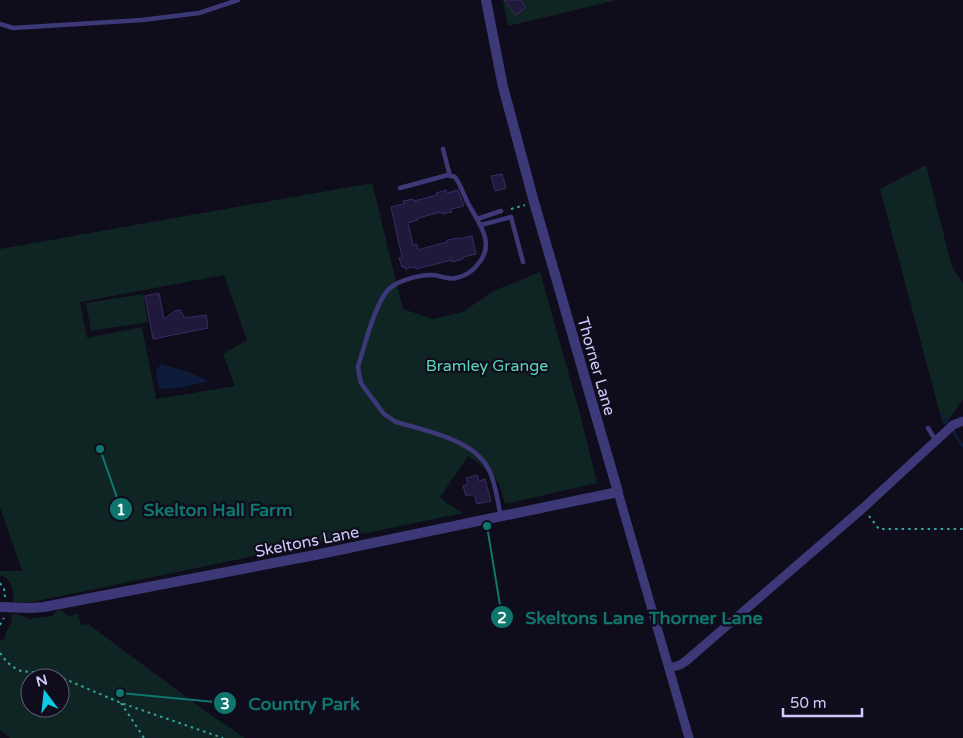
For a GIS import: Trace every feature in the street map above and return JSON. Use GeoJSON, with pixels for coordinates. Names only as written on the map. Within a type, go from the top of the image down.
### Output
{"type":"FeatureCollection","features":[{"type":"Feature","properties":{"kind":"street","name":"Thorner Lane"},"geometry":{"type":"LineString","coordinates":[[486,0],[503,87],[534,202],[689,738]]}},
{"type":"Feature","properties":{"kind":"street"},"geometry":{"type":"LineString","coordinates":[[669,668],[686,661],[862,509],[957,423]]}},
{"type":"Feature","properties":{"kind":"street","name":"Skeltons Lane"},"geometry":{"type":"LineString","coordinates":[[4,607],[31,608],[54,605],[315,555],[618,492]]}},
{"type":"Feature","properties":{"kind":"lane"},"geometry":{"type":"LineString","coordinates":[[0,24],[13,28],[142,20],[200,14],[238,0]]}},
{"type":"Feature","properties":{"kind":"lane"},"geometry":{"type":"LineString","coordinates":[[443,149],[450,176]]}},
{"type":"Feature","properties":{"kind":"lane"},"geometry":{"type":"LineString","coordinates":[[400,188],[450,176],[455,177],[481,225],[485,239],[485,254],[469,273],[461,277],[454,279],[431,275],[418,276],[396,284],[385,294],[378,308],[358,366],[358,374],[361,382],[384,414],[396,422],[450,439],[468,448],[483,459],[491,474],[501,516]]}},
{"type":"Feature","properties":{"kind":"lane"},"geometry":{"type":"LineString","coordinates":[[477,219],[501,211]]}},
{"type":"Feature","properties":{"kind":"lane"},"geometry":{"type":"LineString","coordinates":[[481,225],[511,217],[523,262]]}},
{"type":"Feature","properties":{"kind":"lane"},"geometry":{"type":"LineString","coordinates":[[928,428],[936,441]]}},
{"type":"Feature","properties":{"kind":"path"},"geometry":{"type":"LineString","coordinates":[[501,211],[534,202]]}},
{"type":"Feature","properties":{"kind":"path"},"geometry":{"type":"LineString","coordinates":[[862,509],[879,529],[963,529]]}},
{"type":"Feature","properties":{"kind":"path"},"geometry":{"type":"LineString","coordinates":[[0,583],[4,589],[4,607],[0,625]]}},
{"type":"Feature","properties":{"kind":"path"},"geometry":{"type":"LineString","coordinates":[[0,653],[7,662],[21,671],[53,674],[121,703],[223,738]]}},
{"type":"Feature","properties":{"kind":"path"},"geometry":{"type":"LineString","coordinates":[[121,703],[144,738]]}},
{"type":"Feature","properties":{"kind":"green space"},"geometry":{"type":"Polygon","coordinates":[[[503,0],[617,0],[508,26],[503,0]]]}},
{"type":"Feature","properties":{"kind":"green space"},"geometry":{"type":"Polygon","coordinates":[[[926,165],[952,267],[963,283],[963,399],[945,425],[942,421],[880,189],[926,165]]]}},
{"type":"Feature","properties":{"kind":"green space","name":"Bramley Grange"},"geometry":{"type":"Polygon","coordinates":[[[372,183],[403,309],[433,319],[463,312],[493,291],[540,272],[580,414],[597,483],[505,504],[499,483],[480,464],[468,456],[440,497],[463,513],[32,602],[13,602],[11,586],[7,579],[0,575],[0,571],[22,571],[0,507],[0,249],[372,183]],[[224,275],[80,302],[87,338],[142,327],[156,399],[235,386],[223,354],[247,340],[224,275]]]}},
{"type":"Feature","properties":{"kind":"green space"},"geometry":{"type":"Polygon","coordinates":[[[143,294],[148,322],[91,331],[86,303],[143,294]]]}},
{"type":"Feature","properties":{"kind":"green space"},"geometry":{"type":"Polygon","coordinates":[[[59,609],[68,616],[78,614],[81,625],[88,624],[208,713],[245,738],[10,738],[0,730],[0,640],[5,639],[12,614],[18,614],[30,619],[52,616],[59,609]]]}},
{"type":"Feature","properties":{"kind":"water"},"geometry":{"type":"Polygon","coordinates":[[[161,364],[189,372],[206,380],[206,382],[178,388],[162,389],[158,386],[156,370],[161,364]]]}},
{"type":"Feature","properties":{"kind":"building"},"geometry":{"type":"Polygon","coordinates":[[[504,0],[520,0],[526,7],[516,15],[504,0]]]}},
{"type":"Feature","properties":{"kind":"building"},"geometry":{"type":"Polygon","coordinates":[[[502,174],[506,188],[495,191],[491,176],[502,174]]]}},
{"type":"Feature","properties":{"kind":"building"},"geometry":{"type":"Polygon","coordinates":[[[446,190],[447,193],[458,190],[464,206],[451,209],[452,212],[442,214],[441,212],[418,218],[418,220],[408,223],[413,245],[417,244],[418,250],[447,242],[447,240],[472,236],[476,254],[452,262],[452,260],[416,269],[415,267],[405,269],[405,267],[402,267],[399,258],[402,257],[391,207],[404,204],[403,201],[413,199],[414,201],[437,195],[436,193],[446,190]]]}},
{"type":"Feature","properties":{"kind":"building"},"geometry":{"type":"Polygon","coordinates":[[[159,293],[164,319],[175,311],[180,310],[185,318],[206,315],[208,328],[153,339],[145,296],[159,293]]]}},
{"type":"Feature","properties":{"kind":"building"},"geometry":{"type":"Polygon","coordinates":[[[477,475],[479,481],[485,479],[491,501],[477,504],[474,494],[466,496],[463,486],[468,484],[466,478],[477,475]]]}},
{"type":"Feature","properties":{"kind":"waterway"},"geometry":{"type":"LineString","coordinates":[[941,413],[963,446]]}},
{"type":"Feature","properties":{"kind":"place","name":"Skelton Hall Farm"},"geometry":{"type":"Point","coordinates":[100,449]}},
{"type":"Feature","properties":{"kind":"place","name":"Skeltons Lane Thorner Lane"},"geometry":{"type":"Point","coordinates":[487,526]}},
{"type":"Feature","properties":{"kind":"place","name":"Country Park"},"geometry":{"type":"Point","coordinates":[120,693]}}]}
